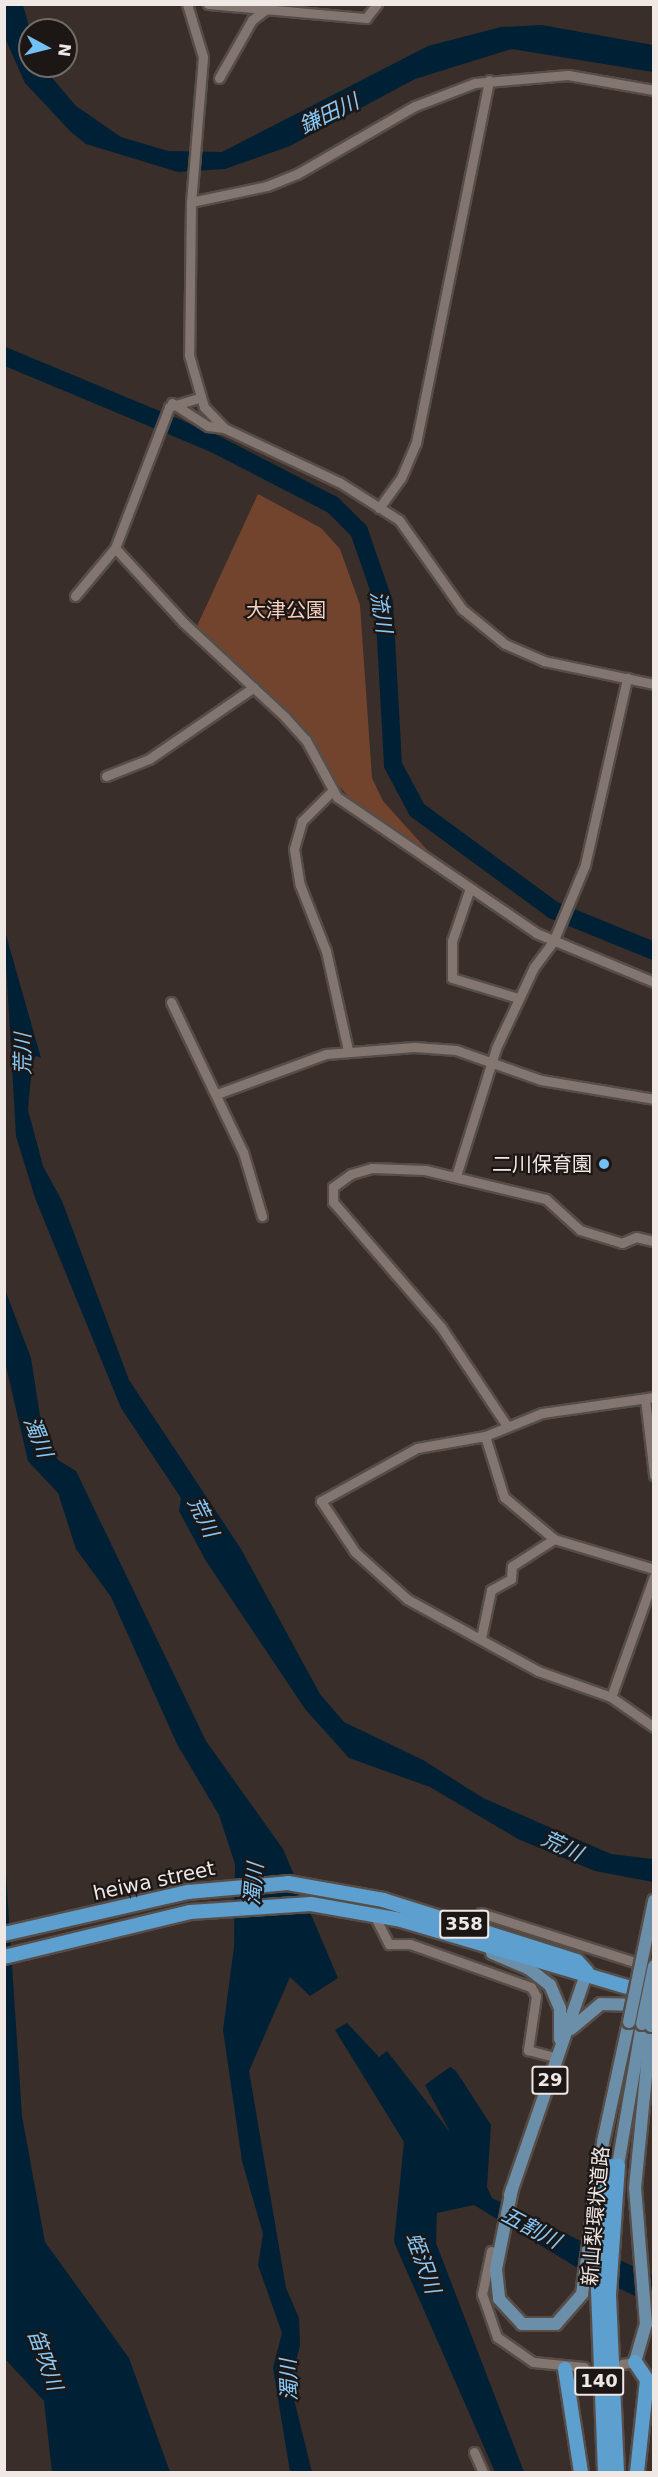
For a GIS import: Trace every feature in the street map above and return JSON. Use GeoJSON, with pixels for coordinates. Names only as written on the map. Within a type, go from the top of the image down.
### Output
{"type":"FeatureCollection","features":[{"type":"Feature","properties":{"kind":"highway","name":"heiwa street"},"geometry":{"type":"LineString","coordinates":[[4,1934],[134,1904],[245,1884],[336,1888],[475,1928],[577,1961],[587,1972]]}},
{"type":"Feature","properties":{"kind":"highway","name":"heiwa street"},"geometry":{"type":"LineString","coordinates":[[4,1957],[138,1923],[248,1904],[353,1909],[431,1929],[573,1973],[587,1972],[654,1995]]}},
{"type":"Feature","properties":{"kind":"highway","name":"新山梨環状道路"},"geometry":{"type":"LineString","coordinates":[[600,2240],[613,2164]]}},
{"type":"Feature","properties":{"kind":"highway","name":"140"},"geometry":{"type":"LineString","coordinates":[[600,2240],[603,2292]]}},
{"type":"Feature","properties":{"kind":"highway","name":"新山梨環状道路"},"geometry":{"type":"LineString","coordinates":[[603,2292],[605,2472]]}},
{"type":"Feature","properties":{"kind":"highway","name":"新山梨環状道路"},"geometry":{"type":"LineString","coordinates":[[603,2292],[617,2472]]}},
{"type":"Feature","properties":{"kind":"highway"},"geometry":{"type":"LineString","coordinates":[[628,2363],[647,2380],[637,2472]]}},
{"type":"Feature","properties":{"kind":"highway"},"geometry":{"type":"LineString","coordinates":[[565,2369],[581,2472]]}},
{"type":"Feature","properties":{"kind":"main road","name":"29"},"geometry":{"type":"LineString","coordinates":[[500,2232],[496,2289],[515,2320],[540,2327],[564,2320],[577,2305],[600,2240],[609,2108],[641,2024],[654,1901]]}},
{"type":"Feature","properties":{"kind":"main road"},"geometry":{"type":"LineString","coordinates":[[431,1929],[544,1978],[560,2009],[557,2058]]}},
{"type":"Feature","properties":{"kind":"main road","name":"29"},"geometry":{"type":"LineString","coordinates":[[613,2164],[654,1967]]}},
{"type":"Feature","properties":{"kind":"main road","name":"29"},"geometry":{"type":"LineString","coordinates":[[491,2251],[500,2232],[512,2189],[587,1972]]}},
{"type":"Feature","properties":{"kind":"main road"},"geometry":{"type":"LineString","coordinates":[[557,2058],[573,2025],[592,2008],[616,2002],[654,2006],[641,2024],[636,2166],[638,2258],[646,2324],[628,2363]]}},
{"type":"Feature","properties":{"kind":"street"},"geometry":{"type":"LineString","coordinates":[[208,4],[265,10],[292,8],[366,18],[377,4]]}},
{"type":"Feature","properties":{"kind":"street"},"geometry":{"type":"LineString","coordinates":[[190,5],[203,57],[191,202],[189,355],[199,398],[224,428]]}},
{"type":"Feature","properties":{"kind":"street"},"geometry":{"type":"LineString","coordinates":[[219,78],[252,20],[265,10]]}},
{"type":"Feature","properties":{"kind":"street"},"geometry":{"type":"LineString","coordinates":[[191,202],[267,186],[424,102],[489,80],[568,75],[654,90]]}},
{"type":"Feature","properties":{"kind":"street"},"geometry":{"type":"LineString","coordinates":[[379,507],[401,478],[416,442],[489,80]]}},
{"type":"Feature","properties":{"kind":"street"},"geometry":{"type":"LineString","coordinates":[[75,596],[115,548],[154,438],[172,403],[199,398]]}},
{"type":"Feature","properties":{"kind":"street"},"geometry":{"type":"LineString","coordinates":[[172,403],[208,426],[224,428],[339,482],[379,507],[412,535],[462,609],[505,644],[544,661],[654,684]]}},
{"type":"Feature","properties":{"kind":"street"},"geometry":{"type":"LineString","coordinates":[[115,548],[184,623],[254,687],[306,740],[333,790],[470,888],[552,942],[654,982]]}},
{"type":"Feature","properties":{"kind":"street"},"geometry":{"type":"LineString","coordinates":[[456,1176],[492,1059],[518,998],[547,953],[557,931],[596,829],[627,678]]}},
{"type":"Feature","properties":{"kind":"street"},"geometry":{"type":"LineString","coordinates":[[106,776],[149,759],[254,687]]}},
{"type":"Feature","properties":{"kind":"street"},"geometry":{"type":"LineString","coordinates":[[333,790],[302,822],[294,849],[300,885],[326,951],[348,1050]]}},
{"type":"Feature","properties":{"kind":"street"},"geometry":{"type":"LineString","coordinates":[[470,888],[452,941],[452,978],[518,998]]}},
{"type":"Feature","properties":{"kind":"street"},"geometry":{"type":"LineString","coordinates":[[171,1002],[218,1095],[243,1152],[262,1216]]}},
{"type":"Feature","properties":{"kind":"street"},"geometry":{"type":"LineString","coordinates":[[218,1095],[297,1061],[348,1050],[433,1048],[492,1059],[541,1080],[654,1099]]}},
{"type":"Feature","properties":{"kind":"street"},"geometry":{"type":"LineString","coordinates":[[507,1426],[441,1327],[401,1277],[364,1241],[330,1194],[342,1179],[372,1168],[456,1176],[546,1199],[580,1230],[622,1243],[636,1237],[654,1240]]}},
{"type":"Feature","properties":{"kind":"street"},"geometry":{"type":"LineString","coordinates":[[654,1475],[649,1398],[542,1413],[485,1436],[417,1448],[321,1501],[377,1576],[538,1671],[611,1696],[654,1727]]}},
{"type":"Feature","properties":{"kind":"street"},"geometry":{"type":"LineString","coordinates":[[485,1436],[504,1497],[554,1539],[654,1569]]}},
{"type":"Feature","properties":{"kind":"street"},"geometry":{"type":"LineString","coordinates":[[481,1638],[491,1590],[511,1579],[512,1566],[554,1539]]}},
{"type":"Feature","properties":{"kind":"street"},"geometry":{"type":"LineString","coordinates":[[611,1696],[654,1576]]}},
{"type":"Feature","properties":{"kind":"street"},"geometry":{"type":"LineString","coordinates":[[475,1928],[481,1913],[654,1967]]}},
{"type":"Feature","properties":{"kind":"street"},"geometry":{"type":"LineString","coordinates":[[373,1914],[388,1944],[410,1944],[531,1987],[536,1996],[528,2050],[557,2058]]}},
{"type":"Feature","properties":{"kind":"street"},"geometry":{"type":"LineString","coordinates":[[491,2251],[482,2294],[497,2337],[521,2357],[565,2369],[584,2367]]}},
{"type":"Feature","properties":{"kind":"street"},"geometry":{"type":"LineString","coordinates":[[474,2452],[483,2472]]}},
{"type":"Feature","properties":{"kind":"green space","name":"大津公園"},"geometry":{"type":"Polygon","coordinates":[[[258,494],[321,528],[340,549],[360,605],[372,778],[383,801],[429,852],[354,803],[332,778],[306,731],[197,626],[258,494]]]}},
{"type":"Feature","properties":{"kind":"water"},"geometry":{"type":"Polygon","coordinates":[[[4,5],[23,5],[27,18],[18,18],[18,67],[5,38],[4,5]]]}},
{"type":"Feature","properties":{"kind":"water","name":"鎌田川"},"geometry":{"type":"Polygon","coordinates":[[[542,25],[653,45],[653,72],[512,49],[415,79],[290,146],[225,169],[178,172],[86,144],[71,132],[23,78],[52,78],[76,106],[121,137],[168,151],[222,152],[428,46],[501,27],[542,25]]]}},
{"type":"Feature","properties":{"kind":"water","name":"荒川"},"geometry":{"type":"Polygon","coordinates":[[[4,928],[41,1058],[36,1056],[32,1064],[28,1110],[43,1166],[62,1201],[129,1380],[241,1549],[320,1694],[344,1722],[423,1760],[483,1798],[611,1854],[653,1859],[653,1882],[595,1871],[518,1839],[430,1787],[349,1758],[305,1709],[206,1561],[179,1511],[181,1498],[121,1408],[35,1198],[16,1136],[4,928]]]}},
{"type":"Feature","properties":{"kind":"water","name":"濁川"},"geometry":{"type":"Polygon","coordinates":[[[4,1287],[31,1358],[43,1435],[58,1460],[76,1471],[206,1741],[283,1849],[338,1978],[310,1996],[290,1977],[249,2071],[286,2288],[299,2318],[300,2346],[290,2383],[312,2472],[290,2472],[273,2368],[282,2333],[258,2265],[263,2234],[242,2161],[223,2030],[234,1947],[235,1864],[219,1815],[177,1744],[111,1597],[76,1549],[58,1493],[28,1461],[5,1362],[4,1287]]]}},
{"type":"Feature","properties":{"kind":"water","name":"笛吹川"},"geometry":{"type":"Polygon","coordinates":[[[4,1844],[22,2116],[45,2242],[129,2358],[170,2472],[52,2472],[44,2401],[5,2359],[4,1844]]]}},
{"type":"Feature","properties":{"kind":"water"},"geometry":{"type":"Polygon","coordinates":[[[347,2023],[379,2057],[387,2051],[450,2132],[425,2085],[450,2067],[456,2071],[491,2125],[487,2187],[492,2198],[653,2276],[653,2305],[576,2267],[474,2205],[437,2213],[436,2243],[524,2472],[495,2472],[394,2242],[404,2142],[335,2030],[347,2023]]]}},
{"type":"Feature","properties":{"kind":"waterway","name":"流川"},"geometry":{"type":"LineString","coordinates":[[4,356],[213,443],[333,505],[359,531],[384,603],[393,765],[417,810],[553,910],[654,951]]}},
{"type":"Feature","properties":{"kind":"place","name":"二川保育園"},"geometry":{"type":"Point","coordinates":[604,1164]}},
{"type":"Feature","properties":{"kind":"water label","name":"五割川"},"geometry":{"type":"Point","coordinates":[531,2228]}},
{"type":"Feature","properties":{"kind":"water label","name":"蛭沢川"},"geometry":{"type":"Point","coordinates":[423,2263]}}]}
